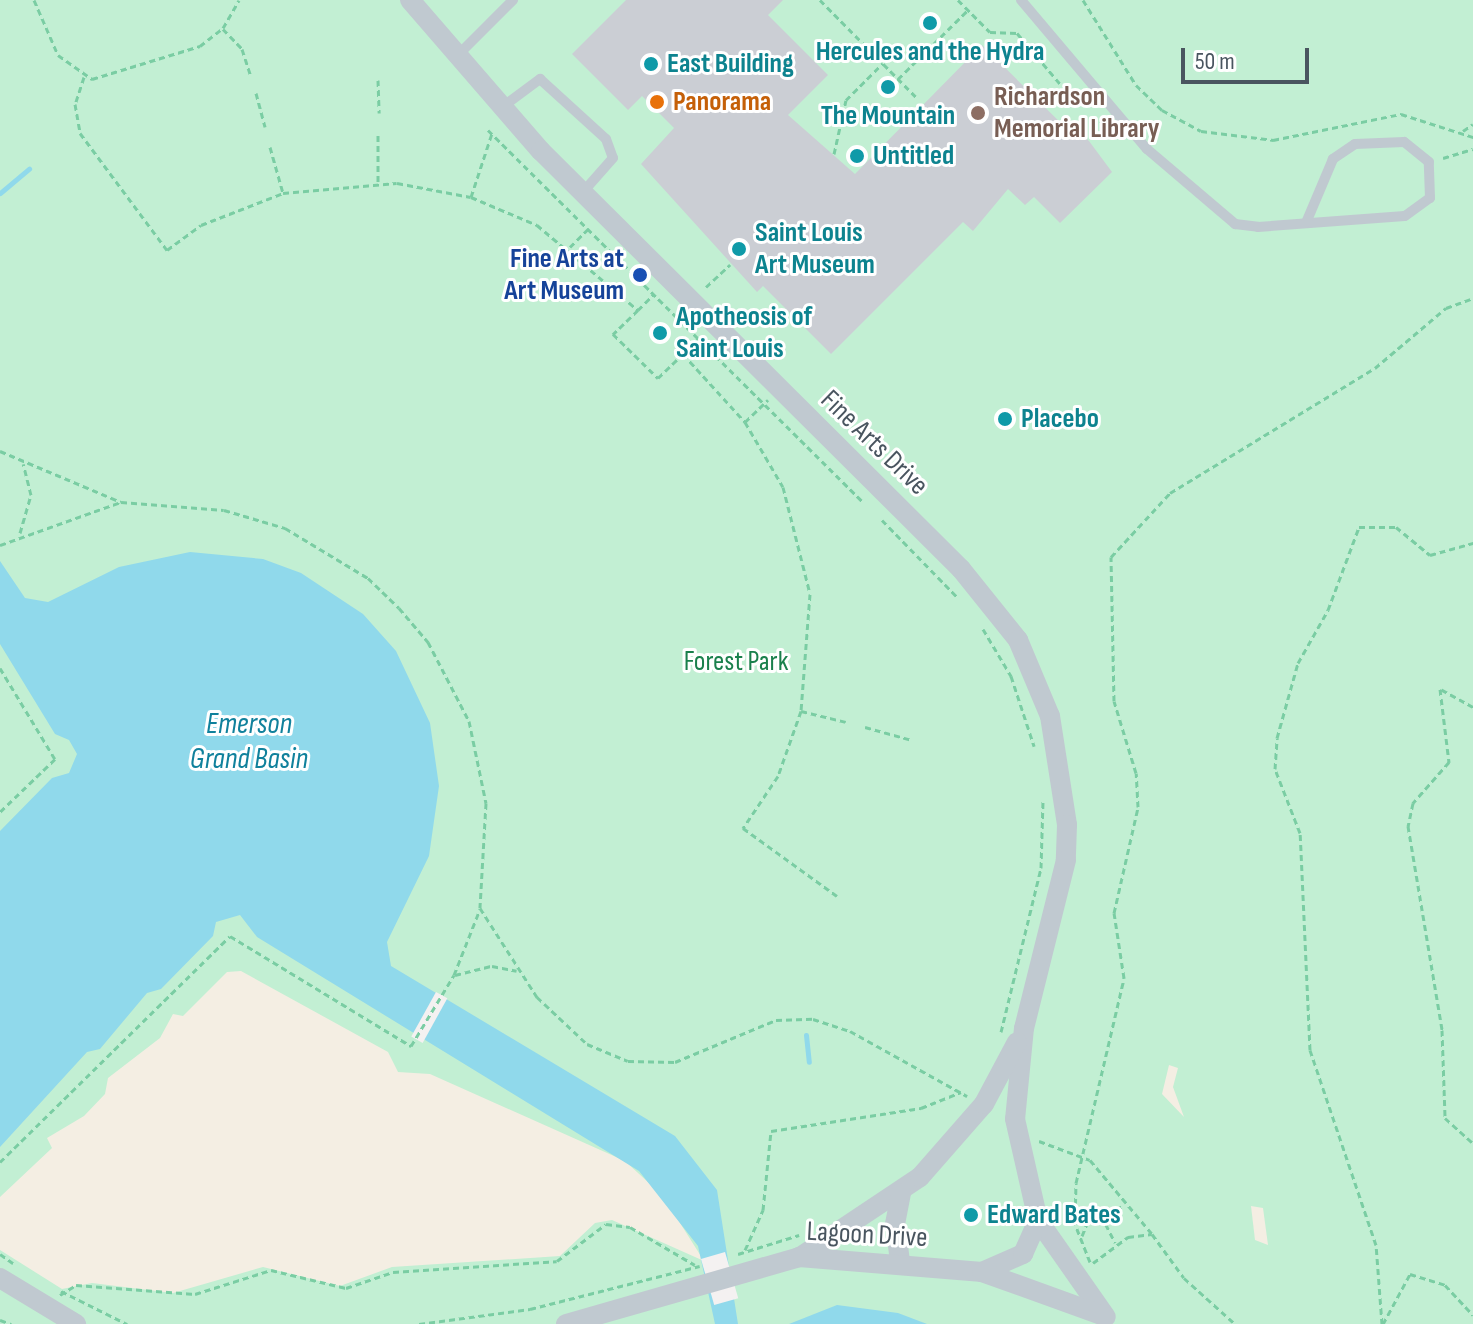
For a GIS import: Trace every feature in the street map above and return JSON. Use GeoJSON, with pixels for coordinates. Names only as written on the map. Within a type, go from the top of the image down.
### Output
{"type":"FeatureCollection","features":[{"type":"Feature","properties":{"kind":"street","name":"Fine Arts Drive"},"geometry":{"type":"LineString","coordinates":[[410,0],[501,109],[961,569],[1018,640],[1050,716],[1067,825],[1066,860],[1024,1028],[1015,1119],[1038,1220],[1111,1320]]}},
{"type":"Feature","properties":{"kind":"street","name":"Fine Arts Drive"},"geometry":{"type":"LineString","coordinates":[[799,1257],[901,1194],[984,1104],[1024,1028]]}},
{"type":"Feature","properties":{"kind":"street"},"geometry":{"type":"LineString","coordinates":[[900,1262],[895,1224],[901,1194]]}},
{"type":"Feature","properties":{"kind":"street"},"geometry":{"type":"LineString","coordinates":[[982,1272],[1023,1254],[1038,1220]]}},
{"type":"Feature","properties":{"kind":"street","name":"Lagoon Drive"},"geometry":{"type":"LineString","coordinates":[[566,1324],[799,1257],[900,1262],[982,1272],[1111,1320]]}},
{"type":"Feature","properties":{"kind":"street"},"geometry":{"type":"LineString","coordinates":[[0,1278],[76,1324]]}},
{"type":"Feature","properties":{"kind":"lane"},"geometry":{"type":"LineString","coordinates":[[455,57],[513,0]]}},
{"type":"Feature","properties":{"kind":"lane"},"geometry":{"type":"LineString","coordinates":[[1021,0],[1147,149],[1225,220],[1246,226],[1306,223],[1416,212],[1433,189],[1431,167],[1404,142],[1355,144],[1333,159],[1306,223]]}},
{"type":"Feature","properties":{"kind":"lane"},"geometry":{"type":"LineString","coordinates":[[501,109],[540,79],[606,139],[613,158],[583,192]]}},
{"type":"Feature","properties":{"kind":"path"},"geometry":{"type":"LineString","coordinates":[[34,0],[58,55],[84,77],[113,77],[186,51],[223,28],[239,0]]}},
{"type":"Feature","properties":{"kind":"path"},"geometry":{"type":"LineString","coordinates":[[820,0],[916,97]]}},
{"type":"Feature","properties":{"kind":"path"},"geometry":{"type":"LineString","coordinates":[[958,0],[990,32],[1017,33],[1073,99],[1092,85]]}},
{"type":"Feature","properties":{"kind":"path"},"geometry":{"type":"LineString","coordinates":[[1083,0],[1136,85],[1162,110],[1201,131],[1273,140],[1401,114],[1463,131],[1473,137]]}},
{"type":"Feature","properties":{"kind":"path"},"geometry":{"type":"LineString","coordinates":[[898,79],[968,10]]}},
{"type":"Feature","properties":{"kind":"path"},"geometry":{"type":"LineString","coordinates":[[223,28],[242,49],[251,76]]}},
{"type":"Feature","properties":{"kind":"path"},"geometry":{"type":"LineString","coordinates":[[834,154],[846,100],[883,63]]}},
{"type":"Feature","properties":{"kind":"path"},"geometry":{"type":"LineString","coordinates":[[84,77],[75,104],[80,133],[167,250],[201,225],[283,193],[378,182],[471,197],[570,247],[638,310]]}},
{"type":"Feature","properties":{"kind":"path"},"geometry":{"type":"LineString","coordinates":[[378,80],[379,113]]}},
{"type":"Feature","properties":{"kind":"path"},"geometry":{"type":"LineString","coordinates":[[256,93],[265,127]]}},
{"type":"Feature","properties":{"kind":"path"},"geometry":{"type":"LineString","coordinates":[[1463,131],[1473,124]]}},
{"type":"Feature","properties":{"kind":"path"},"geometry":{"type":"LineString","coordinates":[[471,197],[490,131],[863,502]]}},
{"type":"Feature","properties":{"kind":"path"},"geometry":{"type":"LineString","coordinates":[[378,133],[378,182]]}},
{"type":"Feature","properties":{"kind":"path"},"geometry":{"type":"LineString","coordinates":[[270,147],[283,193]]}},
{"type":"Feature","properties":{"kind":"path"},"geometry":{"type":"LineString","coordinates":[[1431,167],[1454,151],[1473,149]]}},
{"type":"Feature","properties":{"kind":"path"},"geometry":{"type":"LineString","coordinates":[[570,247],[596,220]]}},
{"type":"Feature","properties":{"kind":"path"},"geometry":{"type":"LineString","coordinates":[[706,287],[730,265]]}},
{"type":"Feature","properties":{"kind":"path"},"geometry":{"type":"LineString","coordinates":[[654,294],[613,334],[658,378],[699,338]]}},
{"type":"Feature","properties":{"kind":"path"},"geometry":{"type":"LineString","coordinates":[[1152,1234],[1115,1243],[1090,1270],[1082,1236],[1075,1224],[1079,1152],[1124,978],[1114,913],[1138,807],[1136,773],[1114,701],[1111,557],[1170,493],[1375,368],[1446,308],[1473,298]]}},
{"type":"Feature","properties":{"kind":"path"},"geometry":{"type":"LineString","coordinates":[[683,354],[745,422],[783,487],[803,547],[811,630],[801,711],[773,785],[743,828],[837,896]]}},
{"type":"Feature","properties":{"kind":"path"},"geometry":{"type":"LineString","coordinates":[[745,422],[771,396]]}},
{"type":"Feature","properties":{"kind":"path"},"geometry":{"type":"LineString","coordinates":[[0,451],[23,464],[121,502],[224,510],[285,528],[356,570],[399,608],[428,642],[469,721],[486,803],[480,908],[454,975],[413,1042],[230,936],[0,1162]]}},
{"type":"Feature","properties":{"kind":"path"},"geometry":{"type":"LineString","coordinates":[[20,534],[31,495],[23,464]]}},
{"type":"Feature","properties":{"kind":"path"},"geometry":{"type":"LineString","coordinates":[[0,545],[20,534],[121,502]]}},
{"type":"Feature","properties":{"kind":"path"},"geometry":{"type":"LineString","coordinates":[[882,520],[966,606]]}},
{"type":"Feature","properties":{"kind":"path"},"geometry":{"type":"LineString","coordinates":[[1382,1324],[1376,1245],[1310,1050],[1300,833],[1277,780],[1275,748],[1291,681],[1331,603],[1353,533],[1366,524],[1388,525],[1430,555],[1473,543]]}},
{"type":"Feature","properties":{"kind":"path"},"geometry":{"type":"LineString","coordinates":[[981,625],[1011,676],[1036,751]]}},
{"type":"Feature","properties":{"kind":"path"},"geometry":{"type":"LineString","coordinates":[[0,668],[55,759],[0,812]]}},
{"type":"Feature","properties":{"kind":"path"},"geometry":{"type":"LineString","coordinates":[[1473,707],[1440,689],[1449,762],[1413,803],[1408,826],[1442,1030],[1445,1118],[1473,1143]]}},
{"type":"Feature","properties":{"kind":"path"},"geometry":{"type":"LineString","coordinates":[[801,711],[846,722]]}},
{"type":"Feature","properties":{"kind":"path"},"geometry":{"type":"LineString","coordinates":[[865,727],[912,740]]}},
{"type":"Feature","properties":{"kind":"path"},"geometry":{"type":"LineString","coordinates":[[998,1039],[1041,868],[1043,797]]}},
{"type":"Feature","properties":{"kind":"path"},"geometry":{"type":"LineString","coordinates":[[480,908],[517,971],[558,1021],[613,1056],[675,1062],[776,1020],[813,1019],[850,1031],[961,1092],[911,1110],[771,1131],[763,1210],[744,1251],[803,1233]]}},
{"type":"Feature","properties":{"kind":"path"},"geometry":{"type":"LineString","coordinates":[[454,975],[492,966],[517,971]]}},
{"type":"Feature","properties":{"kind":"path"},"geometry":{"type":"LineString","coordinates":[[962,1106],[974,1088]]}},
{"type":"Feature","properties":{"kind":"path"},"geometry":{"type":"LineString","coordinates":[[1034,1131],[1043,1145],[1079,1152],[1123,1206],[1152,1234],[1184,1278],[1235,1324]]}},
{"type":"Feature","properties":{"kind":"path"},"geometry":{"type":"LineString","coordinates":[[1082,1236],[1088,1221],[1123,1206]]}},
{"type":"Feature","properties":{"kind":"path"},"geometry":{"type":"LineString","coordinates":[[1101,1215],[1115,1243]]}},
{"type":"Feature","properties":{"kind":"path"},"geometry":{"type":"LineString","coordinates":[[57,1297],[62,1292],[84,1285],[185,1295],[271,1270],[346,1288],[393,1272],[557,1261],[606,1224],[630,1227],[695,1265],[555,1303],[419,1324]]}},
{"type":"Feature","properties":{"kind":"path"},"geometry":{"type":"LineString","coordinates":[[0,1254],[25,1269]]}},
{"type":"Feature","properties":{"kind":"path"},"geometry":{"type":"LineString","coordinates":[[1382,1324],[1410,1274],[1445,1285],[1471,1305],[1473,1315]]}},
{"type":"Feature","properties":{"kind":"path"},"geometry":{"type":"LineString","coordinates":[[53,1287],[127,1324]]}},
{"type":"Feature","properties":{"kind":"path"},"geometry":{"type":"LineString","coordinates":[[0,1320],[11,1324]]}},
{"type":"Feature","properties":{"kind":"green space","name":"Forest Park"},"geometry":{"type":"Polygon","coordinates":[[[0,0],[1473,0],[1473,1324],[0,1324],[0,0]]]}},
{"type":"Feature","properties":{"kind":"sand"},"geometry":{"type":"Polygon","coordinates":[[[241,971],[388,1052],[398,1072],[430,1074],[625,1161],[663,1196],[704,1261],[612,1220],[595,1223],[560,1256],[392,1267],[340,1286],[263,1267],[173,1293],[92,1283],[62,1289],[0,1250],[0,1197],[52,1148],[47,1138],[84,1116],[105,1094],[108,1078],[160,1038],[173,1014],[183,1016],[227,972],[241,971]]]}},
{"type":"Feature","properties":{"kind":"sand"},"geometry":{"type":"Polygon","coordinates":[[[1169,1065],[1178,1068],[1173,1087],[1184,1117],[1162,1094],[1169,1065]]]}},
{"type":"Feature","properties":{"kind":"sand"},"geometry":{"type":"Polygon","coordinates":[[[1251,1206],[1263,1208],[1268,1245],[1255,1240],[1251,1206]]]}},
{"type":"Feature","properties":{"kind":"water","name":"Emerson Grand Basin"},"geometry":{"type":"Polygon","coordinates":[[[190,552],[263,559],[301,573],[363,614],[396,651],[430,723],[439,786],[429,856],[387,942],[391,966],[675,1136],[717,1190],[738,1324],[715,1324],[698,1246],[639,1171],[257,937],[240,915],[216,922],[213,936],[161,989],[147,993],[100,1049],[87,1052],[0,1147],[0,831],[52,778],[69,773],[77,754],[69,740],[55,734],[0,644],[0,561],[25,598],[48,602],[119,567],[190,552]]]}},
{"type":"Feature","properties":{"kind":"water"},"geometry":{"type":"Polygon","coordinates":[[[837,1305],[898,1313],[927,1324],[789,1324],[837,1305]]]}},
{"type":"Feature","properties":{"kind":"pier"},"geometry":{"type":"Polygon","coordinates":[[[436,992],[447,998],[423,1043],[411,1037],[436,992]]]}},
{"type":"Feature","properties":{"kind":"pier"},"geometry":{"type":"Polygon","coordinates":[[[725,1252],[738,1298],[714,1305],[701,1259],[725,1252]]]}},
{"type":"Feature","properties":{"kind":"building"},"geometry":{"type":"Polygon","coordinates":[[[626,0],[783,0],[768,15],[828,75],[788,115],[855,174],[982,45],[1074,136],[1079,132],[1089,141],[1112,172],[1060,223],[1034,197],[1025,205],[1008,189],[973,231],[963,222],[831,354],[763,286],[757,292],[641,164],[674,128],[642,96],[628,110],[572,54],[626,0]]]}},
{"type":"Feature","properties":{"kind":"waterway"},"geometry":{"type":"LineString","coordinates":[[0,193],[29,169]]}},
{"type":"Feature","properties":{"kind":"waterway"},"geometry":{"type":"LineString","coordinates":[[806,1035],[809,1062]]}},
{"type":"Feature","properties":{"kind":"place","name":"Hercules and the Hydra"},"geometry":{"type":"Point","coordinates":[930,23]}},
{"type":"Feature","properties":{"kind":"place","name":"East Building"},"geometry":{"type":"Point","coordinates":[651,64]}},
{"type":"Feature","properties":{"kind":"place","name":"The Mountain"},"geometry":{"type":"Point","coordinates":[888,87]}},
{"type":"Feature","properties":{"kind":"place","name":"Panorama"},"geometry":{"type":"Point","coordinates":[657,102]}},
{"type":"Feature","properties":{"kind":"place","name":"Richardson Memorial Library"},"geometry":{"type":"Point","coordinates":[978,113]}},
{"type":"Feature","properties":{"kind":"place","name":"Untitled"},"geometry":{"type":"Point","coordinates":[857,156]}},
{"type":"Feature","properties":{"kind":"place","name":"Saint Louis Art Museum"},"geometry":{"type":"Point","coordinates":[739,249]}},
{"type":"Feature","properties":{"kind":"place","name":"Fine Arts at Art Museum"},"geometry":{"type":"Point","coordinates":[640,275]}},
{"type":"Feature","properties":{"kind":"place","name":"Apotheosis of Saint Louis"},"geometry":{"type":"Point","coordinates":[660,333]}},
{"type":"Feature","properties":{"kind":"place","name":"Placebo"},"geometry":{"type":"Point","coordinates":[1005,419]}},
{"type":"Feature","properties":{"kind":"place","name":"Edward Bates"},"geometry":{"type":"Point","coordinates":[971,1215]}}]}
